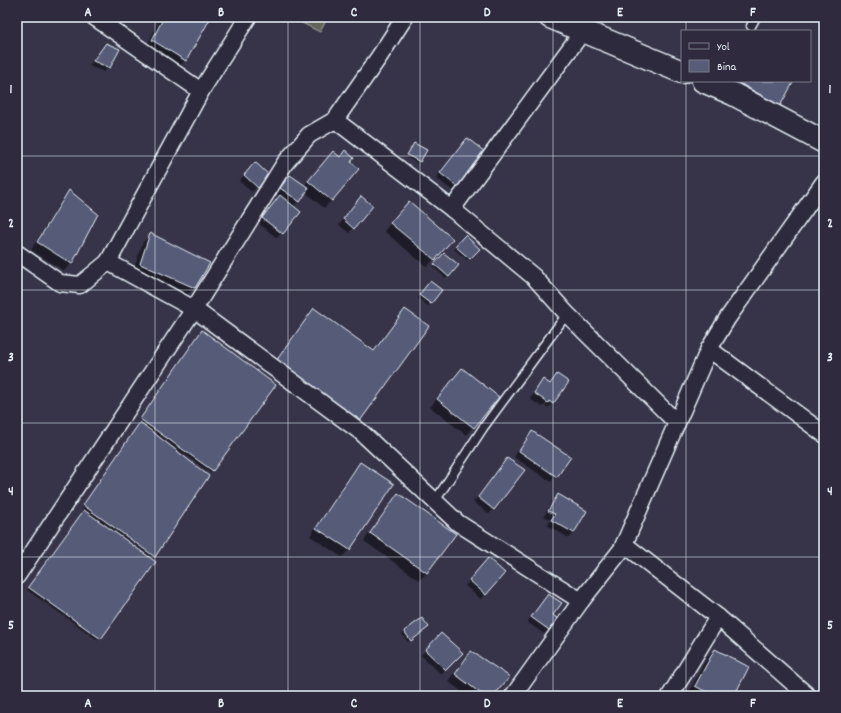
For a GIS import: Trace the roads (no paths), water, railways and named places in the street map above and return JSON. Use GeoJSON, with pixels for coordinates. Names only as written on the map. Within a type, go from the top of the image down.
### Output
{"type":"FeatureCollection","features":[{"type":"Feature","properties":{"kind":"street"},"geometry":{"type":"LineString","coordinates":[[94,17],[201,91]]}},
{"type":"Feature","properties":{"kind":"street"},"geometry":{"type":"LineString","coordinates":[[17,252],[60,283],[80,285],[108,262],[201,91],[248,17]]}},
{"type":"Feature","properties":{"kind":"street"},"geometry":{"type":"LineString","coordinates":[[17,576],[194,309],[285,163],[309,135],[335,120],[379,58],[405,17]]}},
{"type":"Feature","properties":{"kind":"street"},"geometry":{"type":"LineString","coordinates":[[550,17],[681,72]]}},
{"type":"Feature","properties":{"kind":"street"},"geometry":{"type":"LineString","coordinates":[[452,209],[582,30]]}},
{"type":"Feature","properties":{"kind":"street"},"geometry":{"type":"LineString","coordinates":[[705,82],[733,94],[824,142]]}},
{"type":"Feature","properties":{"kind":"street"},"geometry":{"type":"LineString","coordinates":[[335,120],[452,209],[534,277],[567,314],[677,423]]}},
{"type":"Feature","properties":{"kind":"street"},"geometry":{"type":"LineString","coordinates":[[513,696],[581,601],[622,549],[709,349],[727,319],[824,182]]}},
{"type":"Feature","properties":{"kind":"street"},"geometry":{"type":"LineString","coordinates":[[108,262],[194,309],[361,432],[458,523],[581,601]]}},
{"type":"Feature","properties":{"kind":"street"},"geometry":{"type":"LineString","coordinates":[[709,349],[824,434]]}},
{"type":"Feature","properties":{"kind":"street"},"geometry":{"type":"LineString","coordinates":[[624,544],[718,617],[808,696]]}},
{"type":"Feature","properties":{"kind":"street"},"geometry":{"type":"LineString","coordinates":[[670,696],[718,617]]}},
{"type":"Feature","properties":{"kind":"lane"},"geometry":{"type":"LineString","coordinates":[[751,26],[756,17]]}},
{"type":"Feature","properties":{"kind":"lane"},"geometry":{"type":"LineString","coordinates":[[435,501],[483,428],[567,314]]}}]}
